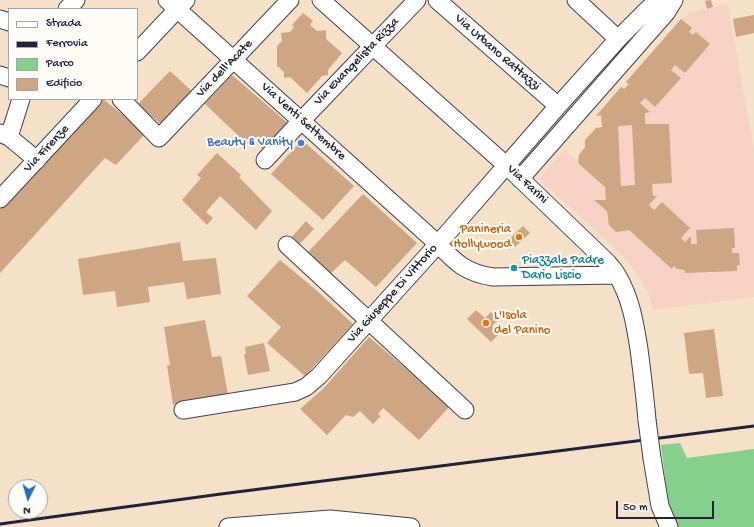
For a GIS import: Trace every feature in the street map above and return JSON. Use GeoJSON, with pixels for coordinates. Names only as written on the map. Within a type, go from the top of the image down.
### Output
{"type":"FeatureCollection","features":[{"type":"Feature","properties":{"kind":"street"},"geometry":{"type":"LineString","coordinates":[[68,8],[76,0]]}},
{"type":"Feature","properties":{"kind":"street","name":"Via dell'Acate"},"geometry":{"type":"LineString","coordinates":[[122,100],[158,138],[290,0]]}},
{"type":"Feature","properties":{"kind":"street","name":"Via Farini"},"geometry":{"type":"LineString","coordinates":[[321,0],[520,179],[597,251],[617,275],[631,308],[636,330],[652,458],[660,506],[669,527]]}},
{"type":"Feature","properties":{"kind":"street","name":"Via Evangelista Rizza"},"geometry":{"type":"LineString","coordinates":[[265,160],[417,0]]}},
{"type":"Feature","properties":{"kind":"street","name":"Via Urbano Rattazzi"},"geometry":{"type":"LineString","coordinates":[[437,0],[558,106]]}},
{"type":"Feature","properties":{"kind":"street"},"geometry":{"type":"LineString","coordinates":[[576,0],[618,39]]}},
{"type":"Feature","properties":{"kind":"street","name":"Via Giuseppe Di Vittorio"},"geometry":{"type":"LineString","coordinates":[[183,410],[295,392],[306,387],[319,376],[438,244],[618,39],[658,0]]}},
{"type":"Feature","properties":{"kind":"street"},"geometry":{"type":"LineString","coordinates":[[520,179],[666,13],[674,0]]}},
{"type":"Feature","properties":{"kind":"street"},"geometry":{"type":"LineString","coordinates":[[138,51],[177,3]]}},
{"type":"Feature","properties":{"kind":"street","name":"Via Venti Settembre"},"geometry":{"type":"LineString","coordinates":[[177,3],[234,60],[463,268],[472,273],[492,278],[617,275]]}},
{"type":"Feature","properties":{"kind":"street"},"geometry":{"type":"LineString","coordinates":[[21,100],[5,135],[37,160]]}},
{"type":"Feature","properties":{"kind":"street","name":"Via Firenze"},"geometry":{"type":"LineString","coordinates":[[0,199],[92,100]]}},
{"type":"Feature","properties":{"kind":"street"},"geometry":{"type":"LineString","coordinates":[[287,245],[465,410]]}},
{"type":"Feature","properties":{"kind":"street"},"geometry":{"type":"LineString","coordinates":[[228,527],[330,519],[411,527]]}},
{"type":"Feature","properties":{"kind":"shaded area"},"geometry":{"type":"Polygon","coordinates":[[[727,4],[754,150],[754,297],[653,310],[648,292],[640,278],[625,258],[539,179],[564,150],[578,162],[579,155],[602,127],[601,115],[596,116],[621,87],[624,89],[629,85],[626,82],[681,19],[690,13],[727,4]]]}},
{"type":"Feature","properties":{"kind":"green space"},"geometry":{"type":"Polygon","coordinates":[[[680,443],[687,458],[754,449],[754,527],[678,527],[668,502],[661,445],[680,443]]]}},
{"type":"Feature","properties":{"kind":"building"},"geometry":{"type":"Polygon","coordinates":[[[711,0],[713,7],[707,9],[705,1],[711,0]]]}},
{"type":"Feature","properties":{"kind":"building"},"geometry":{"type":"Polygon","coordinates":[[[303,13],[313,21],[310,25],[317,31],[326,30],[326,39],[342,53],[328,70],[328,75],[322,76],[307,93],[290,77],[284,78],[284,72],[277,66],[277,46],[282,41],[281,33],[290,32],[294,27],[292,25],[303,13]]]}},
{"type":"Feature","properties":{"kind":"building"},"geometry":{"type":"Polygon","coordinates":[[[754,15],[754,33],[736,37],[733,19],[754,15]]]}},
{"type":"Feature","properties":{"kind":"building"},"geometry":{"type":"Polygon","coordinates":[[[681,19],[692,28],[689,32],[693,35],[696,32],[710,44],[685,73],[675,65],[671,70],[681,78],[655,107],[645,98],[640,103],[650,112],[645,113],[645,124],[669,124],[672,183],[652,184],[653,196],[657,196],[649,205],[654,210],[662,202],[690,228],[681,238],[685,242],[691,236],[691,244],[697,244],[696,230],[734,228],[735,248],[732,248],[732,253],[739,253],[740,265],[737,265],[737,271],[685,273],[685,270],[677,269],[674,266],[672,269],[629,230],[616,232],[609,225],[607,211],[594,200],[606,200],[605,187],[578,163],[579,155],[585,147],[585,140],[596,128],[602,127],[601,115],[596,116],[621,87],[624,89],[629,84],[626,82],[681,19]],[[632,125],[618,126],[621,186],[635,185],[632,125]]]}},
{"type":"Feature","properties":{"kind":"building"},"geometry":{"type":"Polygon","coordinates":[[[170,71],[195,94],[165,128],[138,104],[170,71]]]}},
{"type":"Feature","properties":{"kind":"building"},"geometry":{"type":"Polygon","coordinates":[[[232,75],[290,125],[265,151],[251,139],[247,144],[205,104],[232,75]]]}},
{"type":"Feature","properties":{"kind":"building"},"geometry":{"type":"Polygon","coordinates":[[[102,100],[104,100],[146,133],[116,165],[105,158],[0,273],[0,209],[102,100]]]}},
{"type":"Feature","properties":{"kind":"building"},"geometry":{"type":"Polygon","coordinates":[[[302,140],[354,186],[323,220],[271,174],[302,140]]]}},
{"type":"Feature","properties":{"kind":"building"},"geometry":{"type":"Polygon","coordinates":[[[217,153],[241,175],[239,177],[272,211],[256,230],[220,196],[206,212],[213,218],[207,225],[182,200],[201,178],[197,175],[217,153]]]}},
{"type":"Feature","properties":{"kind":"building"},"geometry":{"type":"Polygon","coordinates":[[[363,194],[417,243],[376,287],[345,260],[329,275],[306,254],[363,194]]]}},
{"type":"Feature","properties":{"kind":"building"},"geometry":{"type":"Polygon","coordinates":[[[306,221],[314,229],[297,247],[289,240],[306,221]]]}},
{"type":"Feature","properties":{"kind":"building","name":"Panineria Hollywood"},"geometry":{"type":"Polygon","coordinates":[[[523,226],[530,233],[515,247],[508,240],[523,226]]]}},
{"type":"Feature","properties":{"kind":"building"},"geometry":{"type":"Polygon","coordinates":[[[180,242],[183,261],[216,258],[221,294],[187,299],[184,282],[148,287],[150,302],[117,307],[115,291],[83,295],[78,259],[180,242]]]}},
{"type":"Feature","properties":{"kind":"building"},"geometry":{"type":"Polygon","coordinates":[[[280,260],[315,289],[353,324],[305,376],[267,343],[281,327],[247,296],[280,260]]]}},
{"type":"Feature","properties":{"kind":"building"},"geometry":{"type":"Polygon","coordinates":[[[476,310],[485,318],[491,312],[499,319],[492,326],[500,333],[491,342],[467,319],[476,310]]]}},
{"type":"Feature","properties":{"kind":"building"},"geometry":{"type":"Polygon","coordinates":[[[205,320],[212,357],[221,356],[228,395],[173,405],[167,365],[170,365],[164,327],[205,320]]]}},
{"type":"Feature","properties":{"kind":"building"},"geometry":{"type":"Polygon","coordinates":[[[714,329],[723,396],[706,398],[703,373],[689,374],[684,333],[714,329]]]}},
{"type":"Feature","properties":{"kind":"building"},"geometry":{"type":"Polygon","coordinates":[[[369,337],[450,406],[419,440],[383,408],[378,414],[381,416],[373,424],[360,411],[353,417],[346,415],[327,435],[300,409],[323,389],[369,337]]]}},
{"type":"Feature","properties":{"kind":"building"},"geometry":{"type":"Polygon","coordinates":[[[264,343],[270,371],[248,375],[244,354],[246,354],[245,347],[264,343]]]}},
{"type":"Feature","properties":{"kind":"railway"},"geometry":{"type":"LineString","coordinates":[[0,524],[221,494],[754,426]]}},
{"type":"Feature","properties":{"kind":"place","name":"Beauty & Vanity"},"geometry":{"type":"Point","coordinates":[301,143]}},
{"type":"Feature","properties":{"kind":"place","name":"Panineria Hollywood"},"geometry":{"type":"Point","coordinates":[519,237]}},
{"type":"Feature","properties":{"kind":"place","name":"Piazzale Padre Dario Liscio"},"geometry":{"type":"Point","coordinates":[514,268]}},
{"type":"Feature","properties":{"kind":"place","name":"L'Isola del Panino"},"geometry":{"type":"Point","coordinates":[486,323]}}]}
